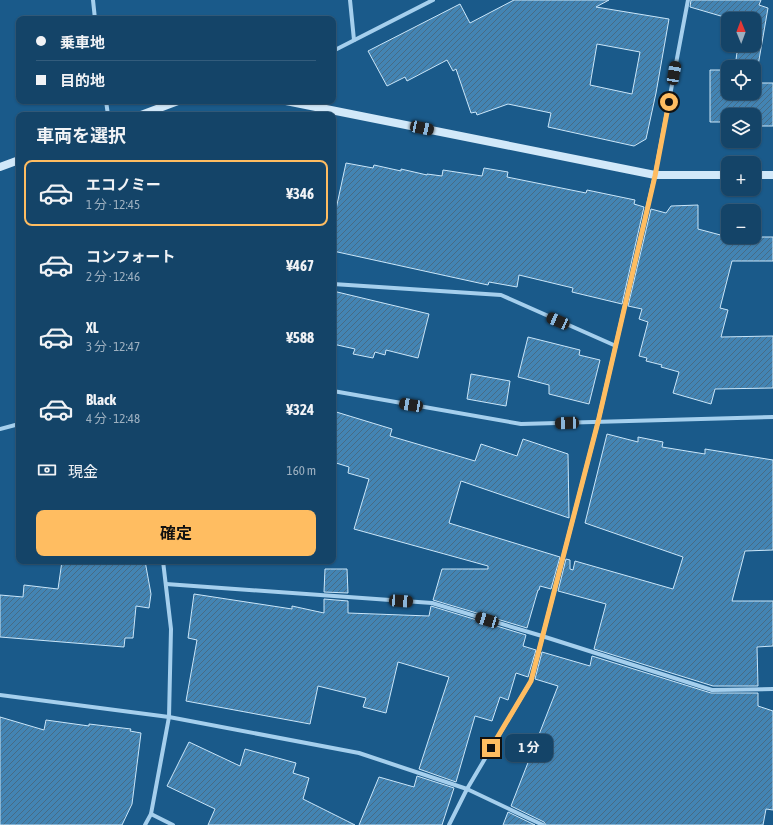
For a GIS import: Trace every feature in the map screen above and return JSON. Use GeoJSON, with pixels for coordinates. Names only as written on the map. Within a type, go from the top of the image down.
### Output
{"type":"FeatureCollection","features":[{"type":"Feature","properties":{"kind":"street"},"geometry":{"type":"LineString","coordinates":[[93,0],[95,16]]}},
{"type":"Feature","properties":{"kind":"street"},"geometry":{"type":"LineString","coordinates":[[350,0],[354,40]]}},
{"type":"Feature","properties":{"kind":"street"},"geometry":{"type":"LineString","coordinates":[[336,49],[433,0]]}},
{"type":"Feature","properties":{"kind":"street"},"geometry":{"type":"LineString","coordinates":[[449,825],[467,789],[531,681],[598,422],[616,346],[655,176],[688,0]]}},
{"type":"Feature","properties":{"kind":"street"},"geometry":{"type":"LineString","coordinates":[[149,112],[170,104]]}},
{"type":"Feature","properties":{"kind":"street"},"geometry":{"type":"LineString","coordinates":[[301,104],[655,176],[721,175]]}},
{"type":"Feature","properties":{"kind":"street"},"geometry":{"type":"LineString","coordinates":[[0,167],[16,161]]}},
{"type":"Feature","properties":{"kind":"street"},"geometry":{"type":"LineString","coordinates":[[761,175],[773,175]]}},
{"type":"Feature","properties":{"kind":"street"},"geometry":{"type":"LineString","coordinates":[[336,284],[501,295],[616,346]]}},
{"type":"Feature","properties":{"kind":"street"},"geometry":{"type":"LineString","coordinates":[[336,392],[521,424],[773,417]]}},
{"type":"Feature","properties":{"kind":"street"},"geometry":{"type":"LineString","coordinates":[[0,429],[16,425]]}},
{"type":"Feature","properties":{"kind":"street"},"geometry":{"type":"LineString","coordinates":[[145,825],[151,814],[169,717],[171,629],[163,564]]}},
{"type":"Feature","properties":{"kind":"street"},"geometry":{"type":"LineString","coordinates":[[166,584],[432,603],[712,690],[773,689]]}},
{"type":"Feature","properties":{"kind":"street"},"geometry":{"type":"LineString","coordinates":[[0,695],[169,717],[359,753],[467,789],[543,825]]}},
{"type":"Feature","properties":{"kind":"street"},"geometry":{"type":"LineString","coordinates":[[151,814],[173,825]]}},
{"type":"Feature","properties":{"kind":"building"},"geometry":{"type":"Polygon","coordinates":[[[514,0],[609,0],[596,7],[669,19],[646,139],[634,146],[548,127],[551,113],[508,104],[477,115],[476,112],[471,113],[456,69],[453,71],[447,60],[407,81],[405,77],[387,86],[368,51],[460,4],[470,23],[514,0]],[[597,44],[590,85],[632,94],[640,52],[597,44]]]}},
{"type":"Feature","properties":{"kind":"building"},"geometry":{"type":"Polygon","coordinates":[[[691,0],[761,0],[759,5],[768,8],[761,48],[761,12],[721,12],[721,16],[690,7],[691,0]]]}},
{"type":"Feature","properties":{"kind":"building"},"geometry":{"type":"Polygon","coordinates":[[[737,52],[760,52],[759,60],[736,60],[737,52]]]}},
{"type":"Feature","properties":{"kind":"building"},"geometry":{"type":"Polygon","coordinates":[[[710,70],[721,70],[721,100],[761,100],[761,83],[773,83],[773,126],[761,126],[761,108],[721,108],[721,122],[710,122],[710,70]]]}},
{"type":"Feature","properties":{"kind":"building"},"geometry":{"type":"Polygon","coordinates":[[[346,163],[373,168],[374,165],[401,171],[401,169],[427,175],[442,176],[443,170],[482,176],[484,168],[508,172],[507,177],[586,193],[587,190],[635,200],[634,204],[644,207],[622,304],[572,292],[573,288],[519,275],[517,287],[489,282],[488,285],[336,252],[336,209],[346,163]]]}},
{"type":"Feature","properties":{"kind":"building"},"geometry":{"type":"Polygon","coordinates":[[[698,205],[698,229],[721,235],[721,244],[761,244],[761,237],[773,237],[773,261],[732,261],[720,308],[728,310],[721,337],[773,336],[773,388],[715,389],[711,404],[673,393],[679,372],[661,367],[662,365],[646,361],[647,358],[639,356],[648,322],[639,319],[642,309],[628,306],[651,209],[666,213],[671,206],[698,205]]]}},
{"type":"Feature","properties":{"kind":"building"},"geometry":{"type":"Polygon","coordinates":[[[336,292],[429,314],[418,358],[386,350],[385,355],[375,352],[373,358],[353,354],[355,349],[336,345],[336,292]]]}},
{"type":"Feature","properties":{"kind":"building"},"geometry":{"type":"Polygon","coordinates":[[[528,337],[580,350],[579,355],[600,360],[589,404],[549,394],[549,385],[518,377],[528,337]]]}},
{"type":"Feature","properties":{"kind":"building"},"geometry":{"type":"Polygon","coordinates":[[[471,374],[510,381],[506,406],[467,399],[471,374]]]}},
{"type":"Feature","properties":{"kind":"building"},"geometry":{"type":"Polygon","coordinates":[[[336,412],[392,429],[390,436],[475,461],[481,444],[517,456],[523,439],[568,454],[569,518],[461,481],[449,523],[560,557],[551,589],[540,586],[538,590],[527,628],[433,600],[442,569],[488,569],[488,566],[354,529],[369,479],[348,473],[349,467],[336,463],[336,412]]]}},
{"type":"Feature","properties":{"kind":"building"},"geometry":{"type":"Polygon","coordinates":[[[607,434],[638,442],[638,437],[663,442],[662,447],[705,454],[705,449],[773,460],[773,550],[745,551],[732,601],[773,601],[773,646],[757,647],[758,686],[713,686],[594,649],[606,604],[558,591],[566,559],[570,560],[570,569],[573,570],[575,561],[673,589],[683,557],[585,523],[607,434]]]}},
{"type":"Feature","properties":{"kind":"building"},"geometry":{"type":"Polygon","coordinates":[[[62,564],[146,564],[151,594],[149,608],[136,606],[133,638],[125,638],[124,647],[0,637],[0,595],[23,597],[24,585],[58,589],[62,564]]]}},
{"type":"Feature","properties":{"kind":"building"},"geometry":{"type":"Polygon","coordinates":[[[325,569],[347,569],[348,593],[324,592],[325,569]]]}},
{"type":"Feature","properties":{"kind":"building"},"geometry":{"type":"Polygon","coordinates":[[[194,594],[292,609],[292,606],[324,613],[324,599],[348,601],[348,613],[429,616],[431,606],[526,635],[523,646],[536,650],[528,677],[516,673],[508,700],[500,697],[492,721],[475,716],[456,782],[419,769],[449,677],[398,662],[386,713],[363,707],[366,698],[318,686],[310,724],[186,701],[197,640],[188,638],[194,594]]]}},
{"type":"Feature","properties":{"kind":"building"},"geometry":{"type":"Polygon","coordinates":[[[542,652],[590,666],[592,656],[711,693],[758,693],[758,706],[773,711],[773,810],[766,809],[763,825],[546,825],[544,822],[511,806],[558,686],[535,679],[542,652]]]}},
{"type":"Feature","properties":{"kind":"building"},"geometry":{"type":"Polygon","coordinates":[[[0,717],[44,730],[46,720],[89,726],[89,724],[131,729],[130,731],[141,733],[132,804],[122,825],[0,825],[0,717]]]}},
{"type":"Feature","properties":{"kind":"building"},"geometry":{"type":"Polygon","coordinates":[[[189,742],[240,766],[245,749],[296,763],[293,773],[309,778],[303,799],[355,825],[208,825],[215,809],[167,786],[189,742]]]}},
{"type":"Feature","properties":{"kind":"building"},"geometry":{"type":"Polygon","coordinates":[[[417,776],[454,788],[442,825],[359,825],[379,777],[414,787],[417,776]]]}},
{"type":"Feature","properties":{"kind":"building"},"geometry":{"type":"Polygon","coordinates":[[[508,812],[535,825],[503,825],[508,812]]]}},
{"type":"Feature","properties":{"kind":"route"},"geometry":{"type":"LineString","coordinates":[[491,748],[531,681],[598,422],[655,176],[669,102]]}}]}
